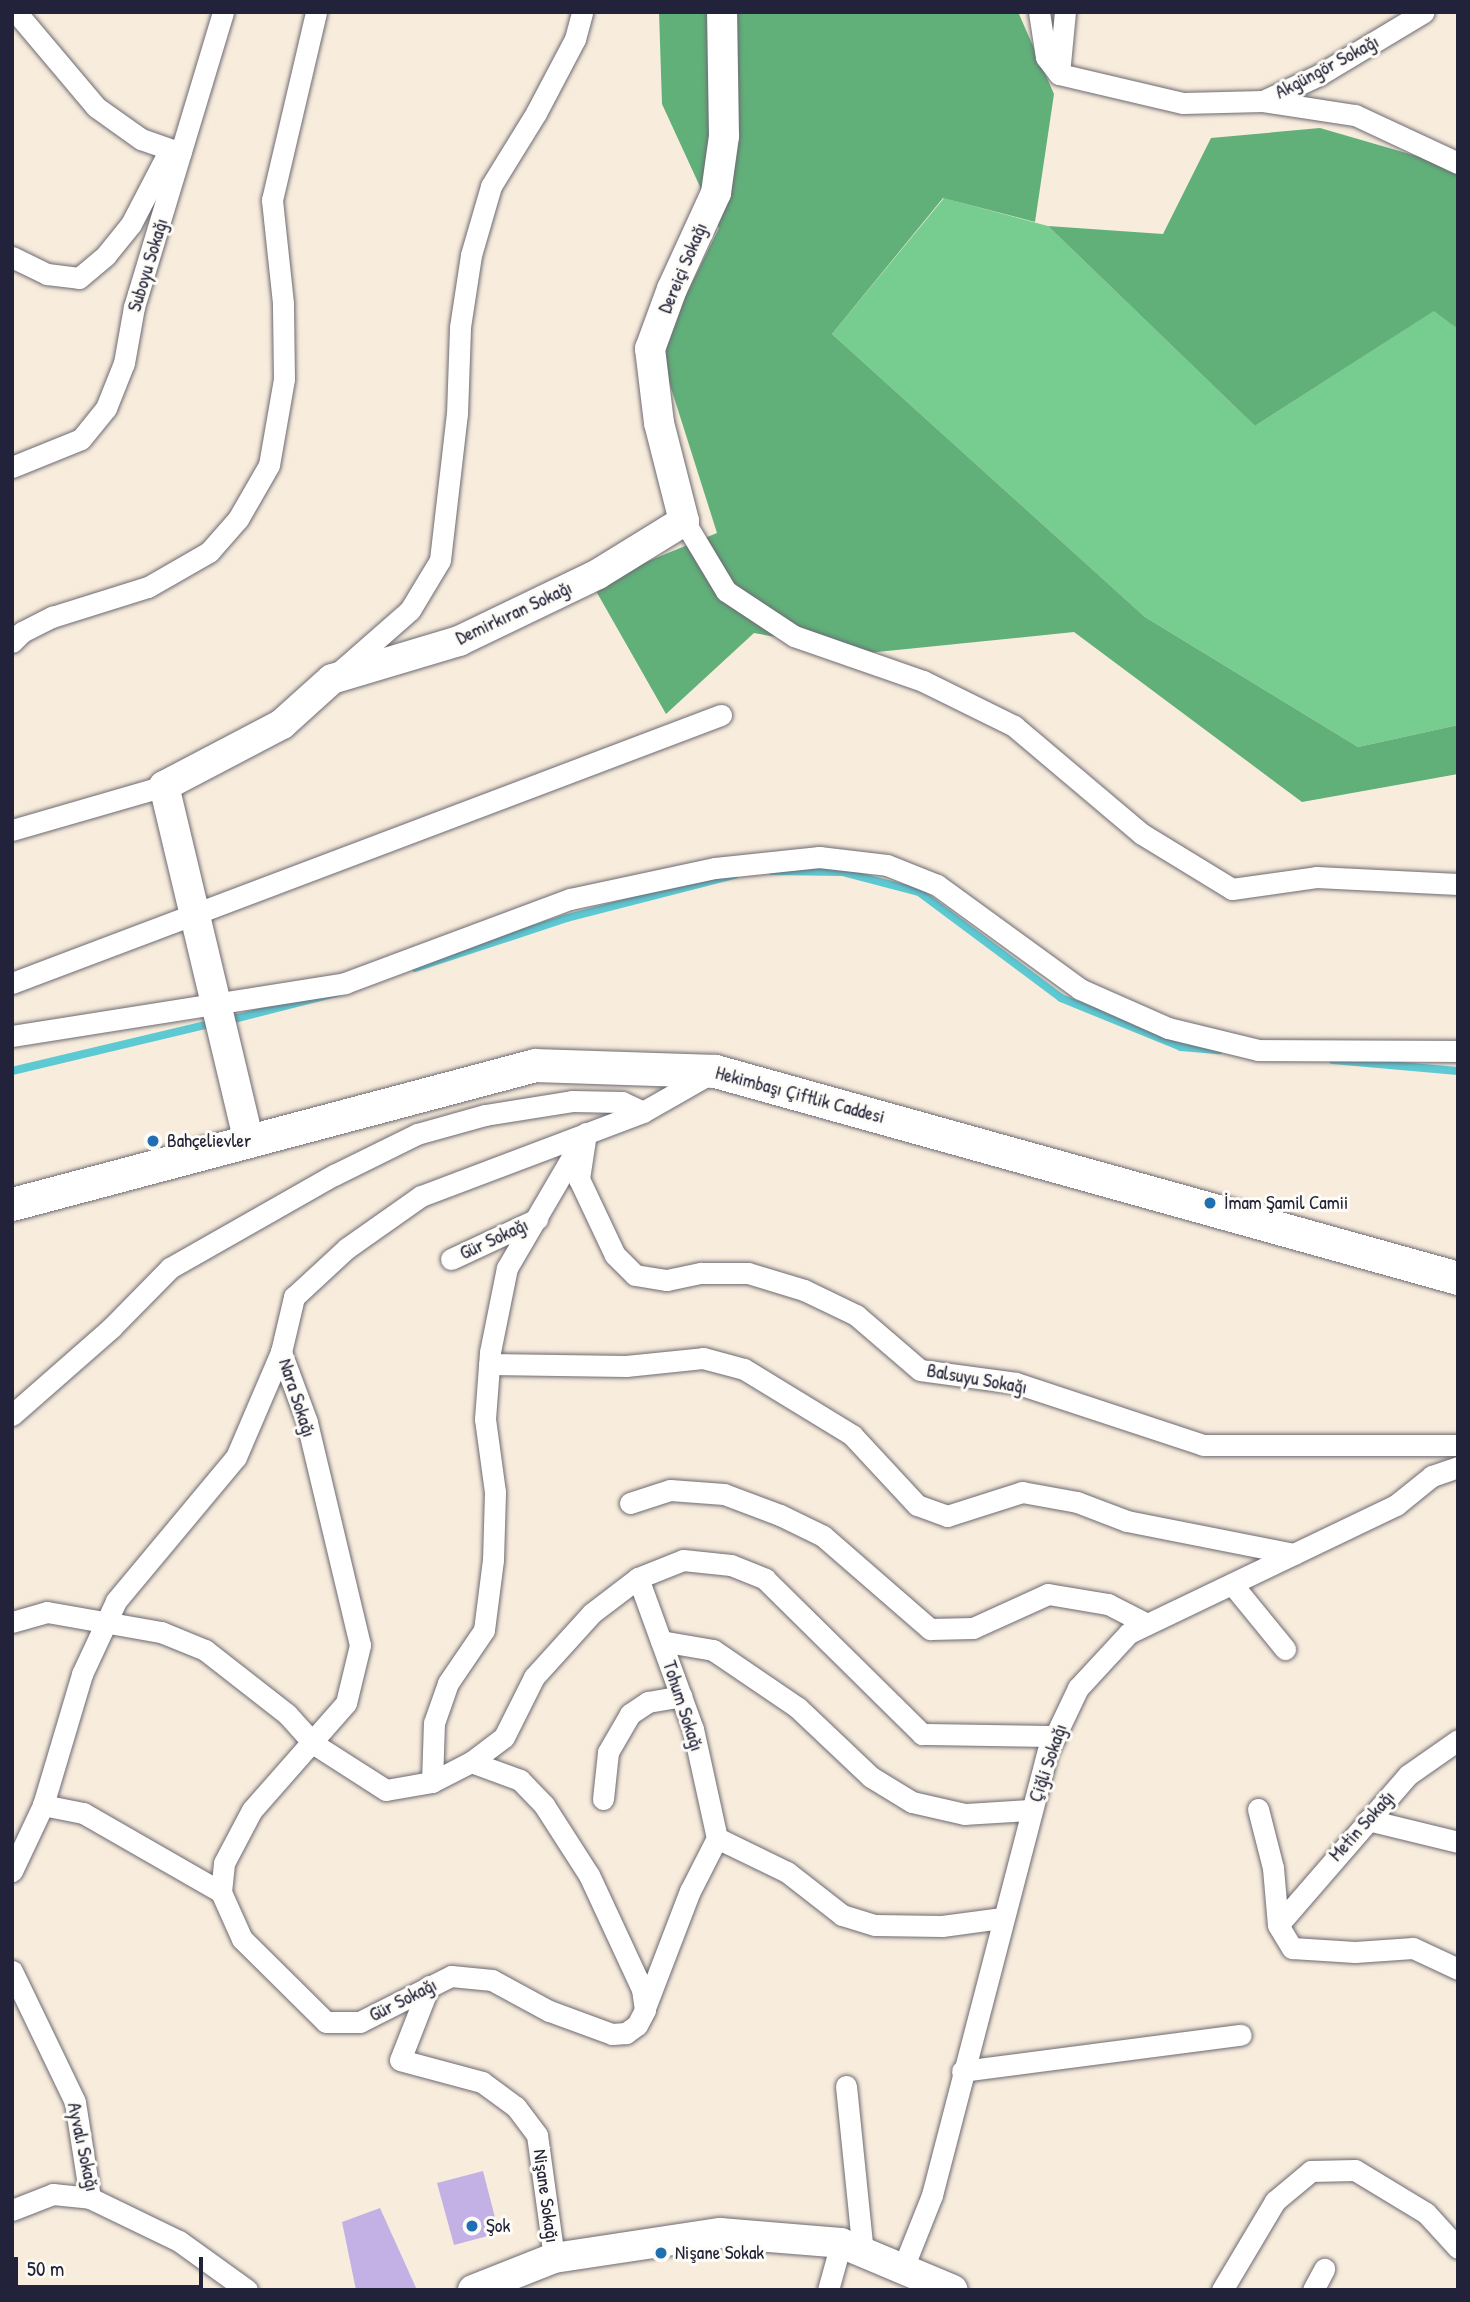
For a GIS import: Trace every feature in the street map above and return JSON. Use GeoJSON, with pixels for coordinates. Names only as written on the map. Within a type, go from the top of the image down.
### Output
{"type":"FeatureCollection","features":[{"type":"Feature","properties":{"kind":"main road","name":"Hekimbaşı Çiftlik Caddesi"},"geometry":{"type":"LineString","coordinates":[[12,1204],[248,1138],[535,1065],[715,1071],[1458,1278]]}},
{"type":"Feature","properties":{"kind":"street"},"geometry":{"type":"LineString","coordinates":[[12,257],[47,274],[79,278],[106,255],[131,224],[176,152],[141,139],[96,107],[16,12]]}},
{"type":"Feature","properties":{"kind":"street","name":"Suboyu Sokağı"},"geometry":{"type":"LineString","coordinates":[[12,467],[81,439],[106,408],[124,363],[134,307],[176,152],[223,12]]}},
{"type":"Feature","properties":{"kind":"street"},"geometry":{"type":"LineString","coordinates":[[12,642],[22,632],[52,617],[148,587],[209,552],[238,519],[269,465],[284,379],[283,303],[272,200],[316,12]]}},
{"type":"Feature","properties":{"kind":"street"},"geometry":{"type":"LineString","coordinates":[[12,830],[164,786],[282,724],[410,610],[440,560],[456,427],[460,327],[471,255],[491,186],[536,113],[575,39],[582,12]]}},
{"type":"Feature","properties":{"kind":"street","name":"Dereiçi Sokağı"},"geometry":{"type":"LineString","coordinates":[[684,520],[659,423],[650,349],[672,289],[716,193],[724,136],[722,12]]}},
{"type":"Feature","properties":{"kind":"street"},"geometry":{"type":"LineString","coordinates":[[1039,12],[1046,57],[1059,74]]}},
{"type":"Feature","properties":{"kind":"street"},"geometry":{"type":"LineString","coordinates":[[1059,74],[1065,12]]}},
{"type":"Feature","properties":{"kind":"street","name":"Akgüngör Sokağı"},"geometry":{"type":"LineString","coordinates":[[1059,74],[1183,103],[1263,101],[1319,75],[1424,12]]}},
{"type":"Feature","properties":{"kind":"street"},"geometry":{"type":"LineString","coordinates":[[1263,101],[1355,116],[1458,163]]}},
{"type":"Feature","properties":{"kind":"street"},"geometry":{"type":"LineString","coordinates":[[684,520],[726,591],[794,636],[923,681],[1014,726],[1142,834],[1232,890],[1316,877],[1458,884]]}},
{"type":"Feature","properties":{"kind":"street","name":"Demirkıran Sokağı"},"geometry":{"type":"LineString","coordinates":[[332,679],[459,640],[598,574],[684,520]]}},
{"type":"Feature","properties":{"kind":"street"},"geometry":{"type":"LineString","coordinates":[[12,982],[721,715]]}},
{"type":"Feature","properties":{"kind":"street"},"geometry":{"type":"LineString","coordinates":[[164,786],[248,1138]]}},
{"type":"Feature","properties":{"kind":"street"},"geometry":{"type":"LineString","coordinates":[[12,1036],[219,1020],[345,983],[570,899],[715,867],[819,857],[887,865],[936,885],[1080,989],[1168,1028],[1258,1050],[1458,1051]]}},
{"type":"Feature","properties":{"kind":"street","name":"Nara Sokağı"},"geometry":{"type":"LineString","coordinates":[[221,1892],[224,1863],[251,1810],[314,1744],[346,1703],[360,1645],[307,1422],[281,1352],[294,1297],[347,1248],[421,1196],[643,1112],[715,1071]]}},
{"type":"Feature","properties":{"kind":"street"},"geometry":{"type":"LineString","coordinates":[[12,1415],[113,1327],[170,1268],[334,1175],[417,1134],[485,1115],[572,1101],[622,1102],[643,1112]]}},
{"type":"Feature","properties":{"kind":"street"},"geometry":{"type":"LineString","coordinates":[[432,1782],[433,1723],[447,1683],[484,1630],[494,1519],[485,1419],[489,1364],[508,1268],[586,1133]]}},
{"type":"Feature","properties":{"kind":"street","name":"Balsuyu Sokağı"},"geometry":{"type":"LineString","coordinates":[[586,1133],[579,1179],[615,1255],[635,1275],[667,1280],[701,1273],[748,1273],[804,1290],[856,1315],[920,1370],[1016,1383],[1203,1445],[1458,1445]]}},
{"type":"Feature","properties":{"kind":"street","name":"Gür Sokağı"},"geometry":{"type":"LineString","coordinates":[[450,1259],[537,1219]]}},
{"type":"Feature","properties":{"kind":"street"},"geometry":{"type":"LineString","coordinates":[[12,1871],[43,1805],[82,1674],[104,1625],[144,1562],[236,1457],[281,1352]]}},
{"type":"Feature","properties":{"kind":"street"},"geometry":{"type":"LineString","coordinates":[[489,1364],[626,1366],[704,1358],[744,1369],[852,1435],[917,1505],[947,1516],[1022,1492],[1077,1502],[1127,1521],[1294,1554]]}},
{"type":"Feature","properties":{"kind":"street","name":"Çiğli Sokağı"},"geometry":{"type":"LineString","coordinates":[[903,2268],[932,2195],[1031,1810],[1055,1735],[1078,1688],[1129,1633],[1396,1505],[1432,1476],[1458,1467]]}},
{"type":"Feature","properties":{"kind":"street"},"geometry":{"type":"LineString","coordinates":[[630,1503],[670,1490],[724,1494],[780,1515],[822,1536],[930,1629],[973,1628],[1048,1594],[1108,1604],[1147,1624]]}},
{"type":"Feature","properties":{"kind":"street"},"geometry":{"type":"LineString","coordinates":[[12,1622],[47,1612],[104,1625],[161,1632],[205,1650],[288,1714],[314,1744],[386,1790],[432,1782],[471,1762],[504,1737],[542,1668],[592,1613],[638,1578],[682,1560],[731,1565],[765,1579],[922,1734],[1055,1735]]}},
{"type":"Feature","properties":{"kind":"street","name":"Tohum Sokağı"},"geometry":{"type":"LineString","coordinates":[[638,1578],[693,1729],[717,1838]]}},
{"type":"Feature","properties":{"kind":"street"},"geometry":{"type":"LineString","coordinates":[[1232,1584],[1285,1649]]}},
{"type":"Feature","properties":{"kind":"street"},"geometry":{"type":"LineString","coordinates":[[661,1641],[713,1650],[797,1707],[871,1777],[912,1802],[965,1814],[1031,1810]]}},
{"type":"Feature","properties":{"kind":"street"},"geometry":{"type":"LineString","coordinates":[[603,1799],[608,1752],[630,1714],[648,1702],[681,1696]]}},
{"type":"Feature","properties":{"kind":"street","name":"Metin Sokağı"},"geometry":{"type":"LineString","coordinates":[[1278,1924],[1408,1775],[1458,1740]]}},
{"type":"Feature","properties":{"kind":"street"},"geometry":{"type":"LineString","coordinates":[[471,1762],[520,1780],[544,1805],[589,1875],[642,1989],[645,2010]]}},
{"type":"Feature","properties":{"kind":"street"},"geometry":{"type":"LineString","coordinates":[[43,1805],[83,1813],[221,1892]]}},
{"type":"Feature","properties":{"kind":"street"},"geometry":{"type":"LineString","coordinates":[[1258,1809],[1273,1868],[1278,1924],[1292,1948],[1355,1952],[1413,1948],[1458,1969]]}},
{"type":"Feature","properties":{"kind":"street"},"geometry":{"type":"LineString","coordinates":[[1368,1820],[1458,1842]]}},
{"type":"Feature","properties":{"kind":"street"},"geometry":{"type":"LineString","coordinates":[[645,2010],[690,1891],[717,1838],[787,1872],[842,1915],[875,1925],[942,1926],[1002,1918]]}},
{"type":"Feature","properties":{"kind":"street","name":"Gür Sokağı"},"geometry":{"type":"LineString","coordinates":[[221,1892],[243,1939],[326,2022],[360,2022],[451,1976],[492,1980],[549,2011],[612,2034],[626,2033],[637,2025],[645,2010]]}},
{"type":"Feature","properties":{"kind":"street","name":"Ayvalı Sokağı"},"geometry":{"type":"LineString","coordinates":[[12,1971],[75,2102],[90,2198],[179,2241],[247,2290]]}},
{"type":"Feature","properties":{"kind":"street","name":"Nişane Sokağı"},"geometry":{"type":"LineString","coordinates":[[429,1986],[400,2060],[482,2082],[516,2107],[537,2135],[554,2258]]}},
{"type":"Feature","properties":{"kind":"street"},"geometry":{"type":"LineString","coordinates":[[962,2071],[1241,2035]]}},
{"type":"Feature","properties":{"kind":"street"},"geometry":{"type":"LineString","coordinates":[[828,2290],[852,2248],[846,2086]]}},
{"type":"Feature","properties":{"kind":"street"},"geometry":{"type":"LineString","coordinates":[[1222,2290],[1275,2201],[1311,2171],[1355,2170],[1426,2213],[1458,2248]]}},
{"type":"Feature","properties":{"kind":"street"},"geometry":{"type":"LineString","coordinates":[[12,2210],[53,2194],[90,2198]]}},
{"type":"Feature","properties":{"kind":"street"},"geometry":{"type":"LineString","coordinates":[[473,2290],[554,2258],[720,2234],[852,2248],[953,2290]]}},
{"type":"Feature","properties":{"kind":"street"},"geometry":{"type":"LineString","coordinates":[[1313,2290],[1324,2269]]}},
{"type":"Feature","properties":{"kind":"green space"},"geometry":{"type":"Polygon","coordinates":[[[659,12],[1019,14],[1054,94],[1035,222],[943,198],[832,334],[1145,617],[1358,747],[1458,725],[1458,774],[1302,802],[1074,632],[867,653],[754,633],[666,714],[592,584],[717,533],[659,350],[719,228],[662,104],[659,12]]]}},
{"type":"Feature","properties":{"kind":"green space"},"geometry":{"type":"Polygon","coordinates":[[[1320,128],[1458,168],[1458,329],[1434,311],[1255,426],[1048,226],[1163,234],[1211,138],[1320,128]]]}},
{"type":"Feature","properties":{"kind":"green space"},"geometry":{"type":"Polygon","coordinates":[[[944,198],[1048,226],[1255,426],[1435,310],[1458,329],[1458,725],[1358,747],[1145,617],[832,334],[944,198]]]}},
{"type":"Feature","properties":{"kind":"building"},"geometry":{"type":"Polygon","coordinates":[[[483,2171],[499,2233],[454,2245],[437,2183],[483,2171]]]}},
{"type":"Feature","properties":{"kind":"building"},"geometry":{"type":"Polygon","coordinates":[[[380,2208],[417,2290],[356,2290],[342,2222],[380,2208]]]}},
{"type":"Feature","properties":{"kind":"waterway"},"geometry":{"type":"LineString","coordinates":[[772,871],[842,872],[919,892],[1061,998],[1181,1047],[1219,1050]]}},
{"type":"Feature","properties":{"kind":"waterway"},"geometry":{"type":"LineString","coordinates":[[415,968],[567,918],[735,875]]}},
{"type":"Feature","properties":{"kind":"waterway"},"geometry":{"type":"LineString","coordinates":[[226,1021],[336,993]]}},
{"type":"Feature","properties":{"kind":"waterway"},"geometry":{"type":"LineString","coordinates":[[12,1071],[214,1023]]}},
{"type":"Feature","properties":{"kind":"waterway"},"geometry":{"type":"LineString","coordinates":[[1333,1060],[1458,1071]]}},
{"type":"Feature","properties":{"kind":"place","name":"Bahçelievler"},"geometry":{"type":"Point","coordinates":[153,1141]}},
{"type":"Feature","properties":{"kind":"place","name":"İmam Şamil Camii"},"geometry":{"type":"Point","coordinates":[1210,1203]}},
{"type":"Feature","properties":{"kind":"place","name":"Şok"},"geometry":{"type":"Point","coordinates":[472,2226]}},
{"type":"Feature","properties":{"kind":"place","name":"Nişane Sokak"},"geometry":{"type":"Point","coordinates":[661,2253]}}]}
